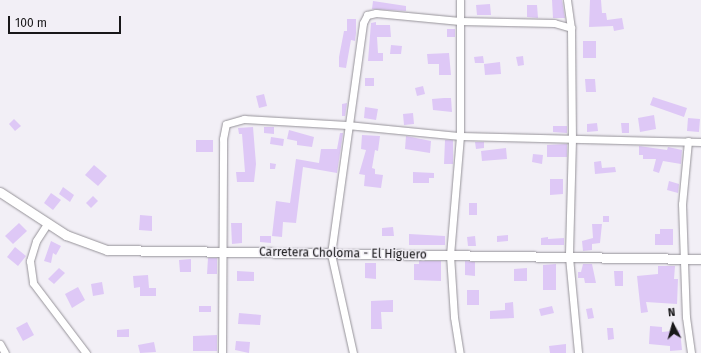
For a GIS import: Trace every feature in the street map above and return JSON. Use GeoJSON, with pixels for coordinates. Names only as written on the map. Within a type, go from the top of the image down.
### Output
{"type":"FeatureCollection","features":[{"type":"Feature","properties":{"kind":"street"},"geometry":{"type":"LineString","coordinates":[[460,0],[460,136],[450,255],[454,317],[460,353]]}},
{"type":"Feature","properties":{"kind":"street"},"geometry":{"type":"LineString","coordinates":[[567,0],[571,28],[572,139],[568,257],[578,353]]}},
{"type":"Feature","properties":{"kind":"street"},"geometry":{"type":"LineString","coordinates":[[353,353],[331,254],[347,124],[363,23],[367,15],[376,14],[460,21],[554,23],[571,28]]}},
{"type":"Feature","properties":{"kind":"street"},"geometry":{"type":"LineString","coordinates":[[222,353],[223,139],[226,124],[244,119],[347,124],[460,136],[701,142]]}},
{"type":"Feature","properties":{"kind":"street"},"geometry":{"type":"LineString","coordinates":[[688,141],[682,204],[684,258],[691,353]]}},
{"type":"Feature","properties":{"kind":"street","name":"Carretera Choloma - El Higuero"},"geometry":{"type":"LineString","coordinates":[[0,192],[66,235],[107,250],[223,253],[701,259]]}},
{"type":"Feature","properties":{"kind":"street"},"geometry":{"type":"LineString","coordinates":[[47,224],[36,241],[30,261],[33,283],[86,353]]}},
{"type":"Feature","properties":{"kind":"street"},"geometry":{"type":"LineString","coordinates":[[0,344],[5,353]]}},
{"type":"Feature","properties":{"kind":"building"},"geometry":{"type":"Polygon","coordinates":[[[552,0],[562,0],[565,18],[553,18],[552,0]]]}},
{"type":"Feature","properties":{"kind":"building"},"geometry":{"type":"Polygon","coordinates":[[[590,0],[601,0],[602,13],[606,13],[607,20],[622,18],[624,29],[614,31],[613,26],[589,27],[590,0]]]}},
{"type":"Feature","properties":{"kind":"building"},"geometry":{"type":"Polygon","coordinates":[[[373,1],[406,6],[406,11],[372,9],[373,1]]]}},
{"type":"Feature","properties":{"kind":"building"},"geometry":{"type":"Polygon","coordinates":[[[490,4],[491,15],[477,15],[476,5],[490,4]]]}},
{"type":"Feature","properties":{"kind":"building"},"geometry":{"type":"Polygon","coordinates":[[[527,5],[537,5],[538,18],[527,17],[527,5]]]}},
{"type":"Feature","properties":{"kind":"building"},"geometry":{"type":"Polygon","coordinates":[[[347,19],[356,19],[356,33],[355,41],[351,40],[346,68],[339,67],[339,57],[344,31],[347,31],[347,19]]]}},
{"type":"Feature","properties":{"kind":"building"},"geometry":{"type":"Polygon","coordinates":[[[376,22],[376,25],[390,25],[391,37],[377,37],[378,53],[383,53],[383,61],[368,61],[371,23],[376,22]]]}},
{"type":"Feature","properties":{"kind":"building"},"geometry":{"type":"Polygon","coordinates":[[[447,29],[455,29],[455,37],[447,37],[447,29]]]}},
{"type":"Feature","properties":{"kind":"building"},"geometry":{"type":"Polygon","coordinates":[[[583,41],[596,41],[596,58],[583,58],[583,41]]]}},
{"type":"Feature","properties":{"kind":"building"},"geometry":{"type":"Polygon","coordinates":[[[391,45],[402,46],[401,54],[390,54],[391,45]]]}},
{"type":"Feature","properties":{"kind":"building"},"geometry":{"type":"Polygon","coordinates":[[[449,53],[451,75],[439,75],[439,64],[428,64],[427,54],[449,53]]]}},
{"type":"Feature","properties":{"kind":"building"},"geometry":{"type":"Polygon","coordinates":[[[483,56],[484,63],[475,63],[474,57],[483,56]]]}},
{"type":"Feature","properties":{"kind":"building"},"geometry":{"type":"Polygon","coordinates":[[[523,56],[524,65],[518,66],[516,57],[523,56]]]}},
{"type":"Feature","properties":{"kind":"building"},"geometry":{"type":"Polygon","coordinates":[[[500,62],[501,74],[485,75],[484,64],[500,62]]]}},
{"type":"Feature","properties":{"kind":"building"},"geometry":{"type":"Polygon","coordinates":[[[365,78],[374,78],[374,86],[365,86],[365,78]]]}},
{"type":"Feature","properties":{"kind":"building"},"geometry":{"type":"Polygon","coordinates":[[[585,79],[595,79],[596,92],[586,92],[585,79]]]}},
{"type":"Feature","properties":{"kind":"building"},"geometry":{"type":"Polygon","coordinates":[[[423,86],[425,94],[417,96],[415,88],[423,86]]]}},
{"type":"Feature","properties":{"kind":"building"},"geometry":{"type":"Polygon","coordinates":[[[264,94],[267,106],[259,108],[256,96],[264,94]]]}},
{"type":"Feature","properties":{"kind":"building"},"geometry":{"type":"Polygon","coordinates":[[[653,97],[687,108],[684,117],[650,105],[653,97]]]}},
{"type":"Feature","properties":{"kind":"building"},"geometry":{"type":"Polygon","coordinates":[[[451,98],[452,112],[433,110],[432,99],[451,98]]]}},
{"type":"Feature","properties":{"kind":"building"},"geometry":{"type":"Polygon","coordinates":[[[347,103],[345,116],[342,116],[342,104],[347,103]]]}},
{"type":"Feature","properties":{"kind":"building"},"geometry":{"type":"Polygon","coordinates":[[[365,107],[378,109],[376,120],[364,118],[365,107]]]}},
{"type":"Feature","properties":{"kind":"building"},"geometry":{"type":"Polygon","coordinates":[[[413,113],[414,124],[404,125],[403,114],[413,113]]]}},
{"type":"Feature","properties":{"kind":"building"},"geometry":{"type":"Polygon","coordinates":[[[654,115],[656,129],[640,132],[638,118],[654,115]]]}},
{"type":"Feature","properties":{"kind":"building"},"geometry":{"type":"Polygon","coordinates":[[[688,118],[700,119],[699,132],[687,131],[688,118]]]}},
{"type":"Feature","properties":{"kind":"building"},"geometry":{"type":"Polygon","coordinates":[[[14,119],[21,126],[15,131],[9,124],[14,119]]]}},
{"type":"Feature","properties":{"kind":"building"},"geometry":{"type":"Polygon","coordinates":[[[597,123],[598,131],[587,132],[587,124],[597,123]]]}},
{"type":"Feature","properties":{"kind":"building"},"geometry":{"type":"Polygon","coordinates":[[[621,123],[629,123],[629,133],[622,133],[621,123]]]}},
{"type":"Feature","properties":{"kind":"building"},"geometry":{"type":"Polygon","coordinates":[[[553,126],[567,126],[567,133],[553,132],[553,126]]]}},
{"type":"Feature","properties":{"kind":"building"},"geometry":{"type":"Polygon","coordinates":[[[253,127],[256,164],[254,182],[237,182],[236,172],[245,172],[242,134],[239,134],[238,128],[253,127]]]}},
{"type":"Feature","properties":{"kind":"building"},"geometry":{"type":"Polygon","coordinates":[[[264,127],[274,127],[274,134],[264,133],[264,127]]]}},
{"type":"Feature","properties":{"kind":"building"},"geometry":{"type":"Polygon","coordinates":[[[289,130],[314,137],[312,147],[297,145],[297,141],[287,139],[289,130]]]}},
{"type":"Feature","properties":{"kind":"building"},"geometry":{"type":"Polygon","coordinates":[[[340,133],[343,133],[337,173],[303,167],[296,223],[283,222],[282,237],[272,236],[276,201],[290,203],[296,159],[319,163],[321,149],[337,149],[340,133]]]}},
{"type":"Feature","properties":{"kind":"building"},"geometry":{"type":"Polygon","coordinates":[[[362,135],[380,136],[378,151],[375,150],[372,168],[375,169],[375,174],[383,175],[381,188],[364,186],[365,175],[359,174],[366,150],[361,149],[362,135]]]}},
{"type":"Feature","properties":{"kind":"building"},"geometry":{"type":"Polygon","coordinates":[[[406,136],[431,141],[430,153],[405,149],[406,136]]]}},
{"type":"Feature","properties":{"kind":"building"},"geometry":{"type":"Polygon","coordinates":[[[271,137],[284,139],[283,146],[270,144],[271,137]]]}},
{"type":"Feature","properties":{"kind":"building"},"geometry":{"type":"Polygon","coordinates":[[[196,140],[213,140],[213,152],[196,152],[196,140]]]}},
{"type":"Feature","properties":{"kind":"building"},"geometry":{"type":"Polygon","coordinates":[[[445,140],[453,140],[453,164],[444,164],[445,140]]]}},
{"type":"Feature","properties":{"kind":"building"},"geometry":{"type":"Polygon","coordinates":[[[475,142],[484,142],[484,148],[476,149],[475,142]]]}},
{"type":"Feature","properties":{"kind":"building"},"geometry":{"type":"Polygon","coordinates":[[[567,144],[567,157],[547,157],[547,145],[567,144]]]}},
{"type":"Feature","properties":{"kind":"building"},"geometry":{"type":"Polygon","coordinates":[[[639,146],[667,150],[668,147],[682,150],[681,164],[663,161],[659,173],[653,171],[656,159],[643,159],[643,155],[639,155],[639,146]]]}},
{"type":"Feature","properties":{"kind":"building"},"geometry":{"type":"Polygon","coordinates":[[[506,148],[507,159],[482,161],[481,151],[506,148]]]}},
{"type":"Feature","properties":{"kind":"building"},"geometry":{"type":"Polygon","coordinates":[[[533,154],[543,155],[542,164],[532,162],[533,154]]]}},
{"type":"Feature","properties":{"kind":"building"},"geometry":{"type":"Polygon","coordinates":[[[601,161],[602,168],[615,167],[616,172],[595,174],[594,162],[601,161]]]}},
{"type":"Feature","properties":{"kind":"building"},"geometry":{"type":"Polygon","coordinates":[[[270,163],[276,164],[275,169],[270,169],[270,163]]]}},
{"type":"Feature","properties":{"kind":"building"},"geometry":{"type":"Polygon","coordinates":[[[94,165],[107,176],[98,186],[85,175],[94,165]]]}},
{"type":"Feature","properties":{"kind":"building"},"geometry":{"type":"Polygon","coordinates":[[[413,172],[434,173],[434,178],[429,178],[429,183],[413,183],[413,172]]]}},
{"type":"Feature","properties":{"kind":"building"},"geometry":{"type":"Polygon","coordinates":[[[550,179],[563,179],[563,194],[550,195],[550,179]]]}},
{"type":"Feature","properties":{"kind":"building"},"geometry":{"type":"Polygon","coordinates":[[[669,181],[679,184],[678,193],[667,190],[669,181]]]}},
{"type":"Feature","properties":{"kind":"building"},"geometry":{"type":"Polygon","coordinates":[[[63,187],[74,195],[70,202],[59,194],[63,187]]]}},
{"type":"Feature","properties":{"kind":"building"},"geometry":{"type":"Polygon","coordinates":[[[51,193],[61,200],[53,210],[44,203],[51,193]]]}},
{"type":"Feature","properties":{"kind":"building"},"geometry":{"type":"Polygon","coordinates":[[[93,196],[98,201],[91,208],[86,203],[93,196]]]}},
{"type":"Feature","properties":{"kind":"building"},"geometry":{"type":"Polygon","coordinates":[[[469,203],[477,203],[477,215],[469,215],[469,203]]]}},
{"type":"Feature","properties":{"kind":"building"},"geometry":{"type":"Polygon","coordinates":[[[140,215],[152,216],[152,231],[139,230],[140,215]]]}},
{"type":"Feature","properties":{"kind":"building"},"geometry":{"type":"Polygon","coordinates":[[[603,216],[609,216],[609,222],[603,222],[603,216]]]}},
{"type":"Feature","properties":{"kind":"building"},"geometry":{"type":"Polygon","coordinates":[[[19,223],[27,231],[13,244],[5,236],[19,223]]]}},
{"type":"Feature","properties":{"kind":"building"},"geometry":{"type":"Polygon","coordinates":[[[231,223],[242,223],[242,243],[232,244],[231,223]]]}},
{"type":"Feature","properties":{"kind":"building"},"geometry":{"type":"Polygon","coordinates":[[[592,224],[602,224],[600,243],[592,244],[592,250],[583,251],[582,241],[593,238],[592,224]]]}},
{"type":"Feature","properties":{"kind":"building"},"geometry":{"type":"Polygon","coordinates":[[[393,227],[394,236],[382,236],[382,228],[393,227]]]}},
{"type":"Feature","properties":{"kind":"building"},"geometry":{"type":"Polygon","coordinates":[[[660,229],[673,229],[673,245],[655,245],[655,234],[660,234],[660,229]]]}},
{"type":"Feature","properties":{"kind":"building"},"geometry":{"type":"Polygon","coordinates":[[[409,234],[445,236],[445,245],[409,245],[409,234]]]}},
{"type":"Feature","properties":{"kind":"building"},"geometry":{"type":"Polygon","coordinates":[[[508,235],[508,241],[497,242],[497,236],[508,235]]]}},
{"type":"Feature","properties":{"kind":"building"},"geometry":{"type":"Polygon","coordinates":[[[260,236],[271,236],[271,243],[260,242],[260,236]]]}},
{"type":"Feature","properties":{"kind":"building"},"geometry":{"type":"Polygon","coordinates":[[[475,236],[476,246],[468,246],[467,237],[475,236]]]}},
{"type":"Feature","properties":{"kind":"building"},"geometry":{"type":"Polygon","coordinates":[[[548,237],[548,239],[564,238],[564,245],[541,245],[541,238],[548,237]]]}},
{"type":"Feature","properties":{"kind":"building"},"geometry":{"type":"Polygon","coordinates":[[[51,241],[61,246],[56,255],[53,253],[51,263],[44,261],[51,241]]]}},
{"type":"Feature","properties":{"kind":"building"},"geometry":{"type":"Polygon","coordinates":[[[15,247],[26,256],[18,266],[7,257],[15,247]]]}},
{"type":"Feature","properties":{"kind":"building"},"geometry":{"type":"Polygon","coordinates":[[[208,258],[217,258],[217,274],[207,274],[208,258]]]}},
{"type":"Feature","properties":{"kind":"building"},"geometry":{"type":"Polygon","coordinates":[[[191,259],[191,272],[180,272],[179,260],[191,259]]]}},
{"type":"Feature","properties":{"kind":"building"},"geometry":{"type":"Polygon","coordinates":[[[419,261],[441,261],[441,281],[414,280],[414,264],[419,264],[419,261]]]}},
{"type":"Feature","properties":{"kind":"building"},"geometry":{"type":"Polygon","coordinates":[[[465,261],[475,262],[475,276],[465,275],[465,261]]]}},
{"type":"Feature","properties":{"kind":"building"},"geometry":{"type":"Polygon","coordinates":[[[365,263],[376,263],[376,279],[365,278],[365,263]]]}},
{"type":"Feature","properties":{"kind":"building"},"geometry":{"type":"Polygon","coordinates":[[[556,264],[556,290],[543,290],[543,265],[556,264]]]}},
{"type":"Feature","properties":{"kind":"building"},"geometry":{"type":"Polygon","coordinates":[[[583,264],[592,264],[596,283],[585,283],[584,278],[578,278],[578,272],[581,272],[583,264]]]}},
{"type":"Feature","properties":{"kind":"building"},"geometry":{"type":"Polygon","coordinates":[[[658,266],[675,266],[674,279],[678,279],[677,304],[646,302],[648,312],[641,313],[637,276],[658,274],[658,266]]]}},
{"type":"Feature","properties":{"kind":"building"},"geometry":{"type":"Polygon","coordinates":[[[59,268],[65,273],[54,284],[48,279],[59,268]]]}},
{"type":"Feature","properties":{"kind":"building"},"geometry":{"type":"Polygon","coordinates":[[[527,268],[527,281],[514,281],[514,269],[527,268]]]}},
{"type":"Feature","properties":{"kind":"building"},"geometry":{"type":"Polygon","coordinates":[[[237,271],[254,272],[254,281],[237,281],[237,271]]]}},
{"type":"Feature","properties":{"kind":"building"},"geometry":{"type":"Polygon","coordinates":[[[614,271],[623,271],[623,286],[615,286],[614,271]]]}},
{"type":"Feature","properties":{"kind":"building"},"geometry":{"type":"Polygon","coordinates":[[[148,275],[149,288],[156,288],[156,296],[140,296],[140,287],[134,288],[133,276],[148,275]]]}},
{"type":"Feature","properties":{"kind":"building"},"geometry":{"type":"Polygon","coordinates":[[[102,282],[104,294],[93,296],[91,284],[102,282]]]}},
{"type":"Feature","properties":{"kind":"building"},"geometry":{"type":"Polygon","coordinates":[[[78,287],[85,300],[72,308],[65,294],[78,287]]]}},
{"type":"Feature","properties":{"kind":"building"},"geometry":{"type":"Polygon","coordinates":[[[467,290],[479,290],[479,305],[467,305],[467,290]]]}},
{"type":"Feature","properties":{"kind":"building"},"geometry":{"type":"Polygon","coordinates":[[[393,300],[393,312],[381,312],[382,329],[371,329],[371,301],[393,300]]]}},
{"type":"Feature","properties":{"kind":"building"},"geometry":{"type":"Polygon","coordinates":[[[513,302],[514,318],[490,319],[490,311],[505,310],[505,303],[513,302]]]}},
{"type":"Feature","properties":{"kind":"building"},"geometry":{"type":"Polygon","coordinates":[[[199,306],[211,306],[211,312],[199,312],[199,306]]]}},
{"type":"Feature","properties":{"kind":"building"},"geometry":{"type":"Polygon","coordinates":[[[552,306],[554,313],[541,316],[539,309],[552,306]]]}},
{"type":"Feature","properties":{"kind":"building"},"geometry":{"type":"Polygon","coordinates":[[[592,308],[594,318],[588,319],[586,309],[592,308]]]}},
{"type":"Feature","properties":{"kind":"building"},"geometry":{"type":"Polygon","coordinates":[[[239,313],[261,315],[260,325],[238,324],[239,313]]]}},
{"type":"Feature","properties":{"kind":"building"},"geometry":{"type":"Polygon","coordinates":[[[27,322],[34,335],[23,341],[16,328],[27,322]]]}},
{"type":"Feature","properties":{"kind":"building"},"geometry":{"type":"Polygon","coordinates":[[[650,326],[662,327],[662,332],[680,330],[682,350],[670,351],[670,346],[649,344],[650,326]]]}},
{"type":"Feature","properties":{"kind":"building"},"geometry":{"type":"Polygon","coordinates":[[[607,328],[613,328],[614,339],[608,340],[607,328]]]}},
{"type":"Feature","properties":{"kind":"building"},"geometry":{"type":"Polygon","coordinates":[[[129,329],[129,337],[117,337],[117,330],[129,329]]]}},
{"type":"Feature","properties":{"kind":"building"},"geometry":{"type":"Polygon","coordinates":[[[217,335],[217,351],[193,351],[193,336],[217,335]]]}},
{"type":"Feature","properties":{"kind":"building"},"geometry":{"type":"Polygon","coordinates":[[[236,341],[250,342],[249,353],[235,350],[236,341]]]}},
{"type":"Feature","properties":{"kind":"building"},"geometry":{"type":"Polygon","coordinates":[[[154,342],[156,352],[140,353],[138,345],[154,342]]]}},
{"type":"Feature","properties":{"kind":"building"},"geometry":{"type":"Polygon","coordinates":[[[566,344],[566,353],[550,353],[549,346],[566,344]]]}}]}
